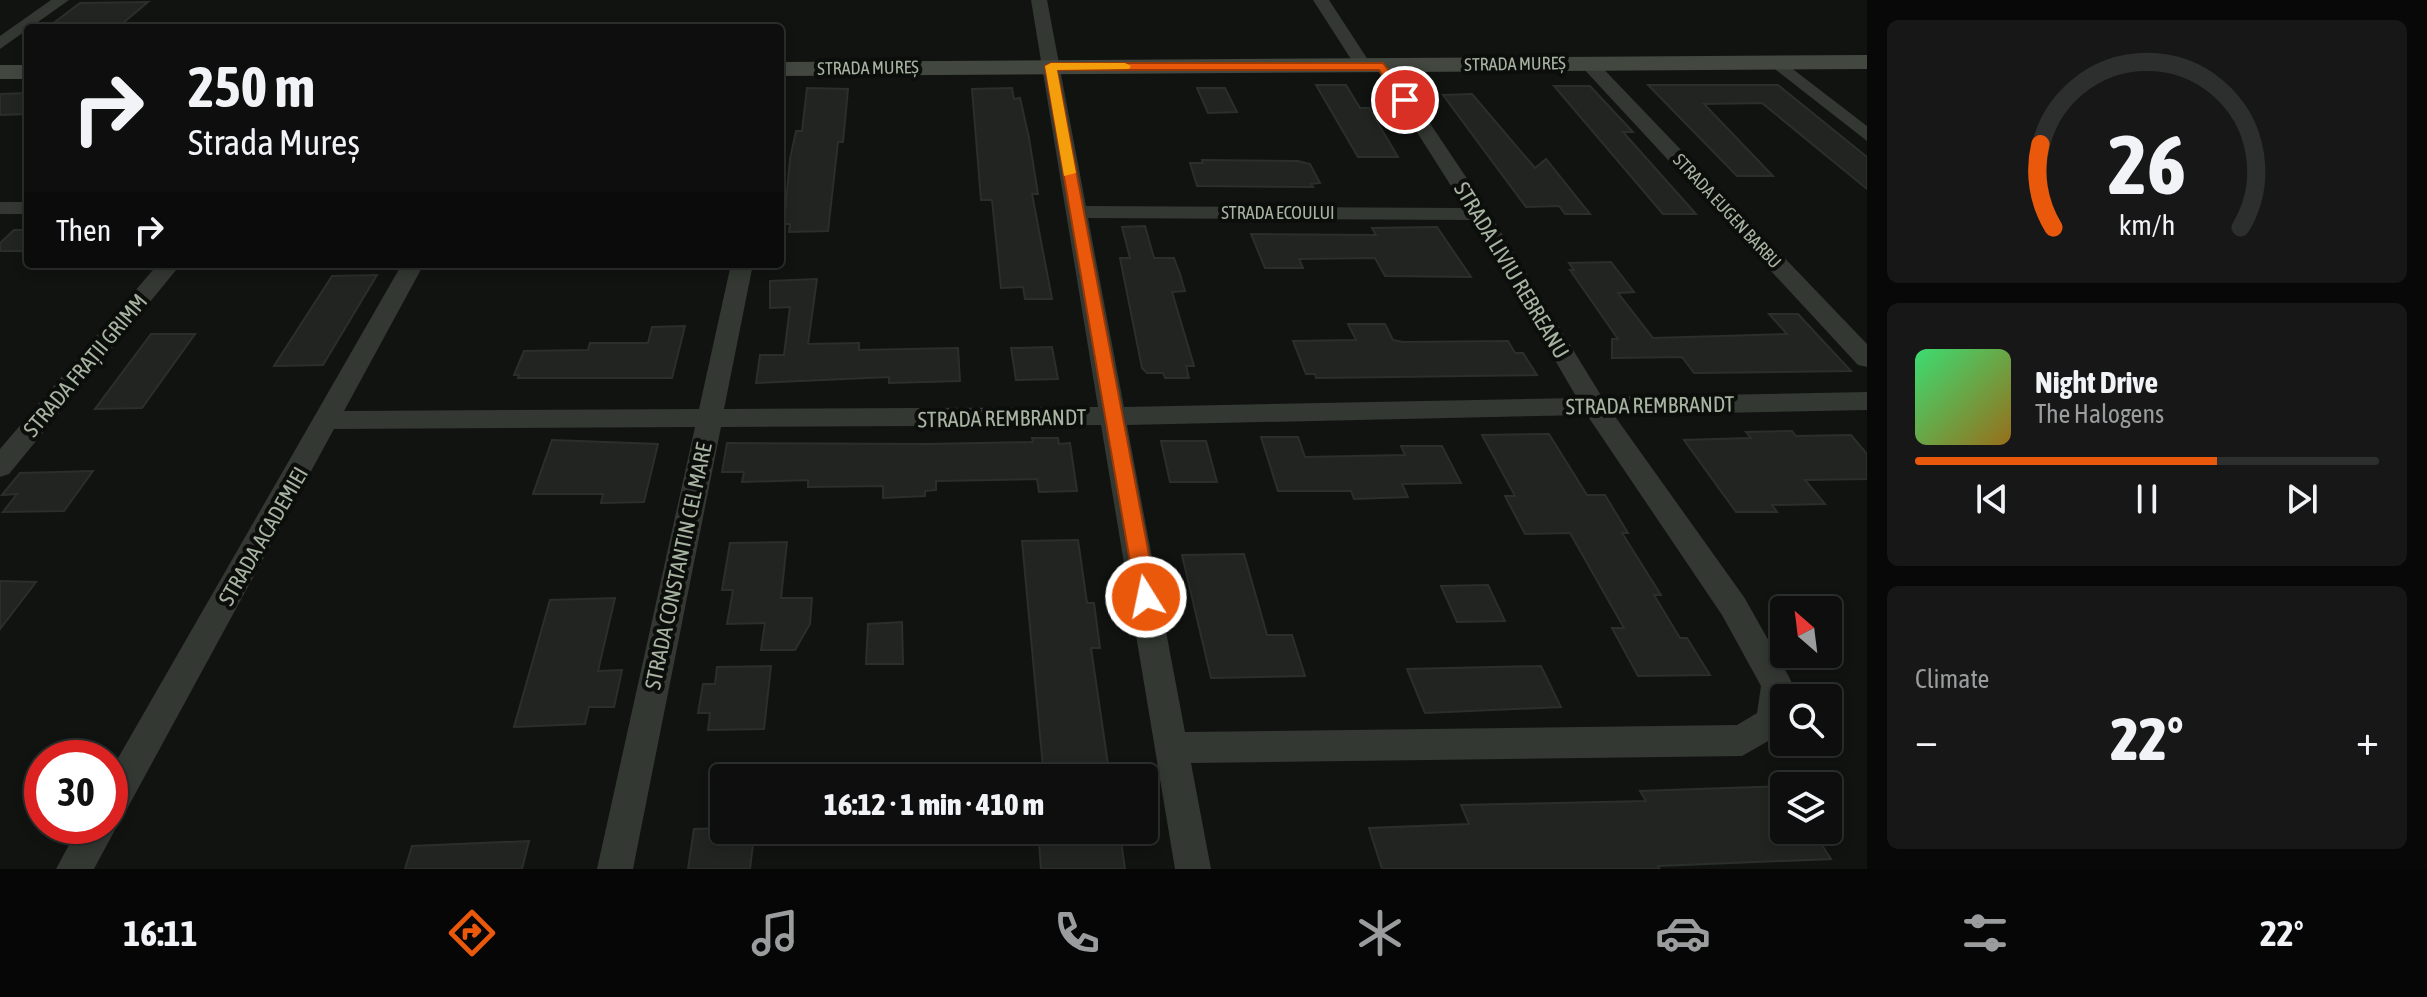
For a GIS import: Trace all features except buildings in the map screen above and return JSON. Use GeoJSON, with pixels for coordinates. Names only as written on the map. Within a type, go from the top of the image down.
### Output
{"type":"FeatureCollection","features":[{"type":"Feature","properties":{"kind":"street"},"geometry":{"type":"LineString","coordinates":[[28,24],[61,0]]}},
{"type":"Feature","properties":{"kind":"street"},"geometry":{"type":"LineString","coordinates":[[1039,0],[1193,869]]}},
{"type":"Feature","properties":{"kind":"street","name":"STRADA LIVIU REBREANU"},"geometry":{"type":"LineString","coordinates":[[1172,748],[1742,740],[1772,721],[1777,685],[1733,606],[1594,406],[1479,214],[1373,66],[1321,0]]}},
{"type":"Feature","properties":{"kind":"street"},"geometry":{"type":"LineString","coordinates":[[0,44],[24,27]]}},
{"type":"Feature","properties":{"kind":"street"},"geometry":{"type":"LineString","coordinates":[[1777,62],[1867,135]]}},
{"type":"Feature","properties":{"kind":"street","name":"STRADA MUREȘ"},"geometry":{"type":"LineString","coordinates":[[784,73],[1051,66],[1867,62]]}},
{"type":"Feature","properties":{"kind":"street","name":"STRADA EUGEN BARBU"},"geometry":{"type":"LineString","coordinates":[[1588,63],[1867,359]]}},
{"type":"Feature","properties":{"kind":"street"},"geometry":{"type":"LineString","coordinates":[[0,72],[24,72]]}},
{"type":"Feature","properties":{"kind":"street"},"geometry":{"type":"LineString","coordinates":[[0,208],[24,208]]}},
{"type":"Feature","properties":{"kind":"street","name":"STRADA ECOULUI"},"geometry":{"type":"LineString","coordinates":[[1076,212],[1479,214]]}},
{"type":"Feature","properties":{"kind":"street","name":"STRADA FRAȚII GRIMM"},"geometry":{"type":"LineString","coordinates":[[0,467],[167,268]]}},
{"type":"Feature","properties":{"kind":"street","name":"STRADA ACADEMIEI"},"geometry":{"type":"LineString","coordinates":[[128,774],[329,420],[411,268]]}},
{"type":"Feature","properties":{"kind":"street","name":"STRADA CONSTANTIN CEL MARE"},"geometry":{"type":"LineString","coordinates":[[615,869],[741,268]]}},
{"type":"Feature","properties":{"kind":"street","name":"STRADA REMBRANDT"},"geometry":{"type":"LineString","coordinates":[[329,420],[1115,416],[1867,401]]}},
{"type":"Feature","properties":{"kind":"street"},"geometry":{"type":"LineString","coordinates":[[74,869],[89,844]]}},
{"type":"Feature","properties":{"kind":"slow traffic"},"geometry":{"type":"LineString","coordinates":[[1069,173],[1051,66],[1125,66]]}},
{"type":"Feature","properties":{"kind":"route"},"geometry":{"type":"LineString","coordinates":[[1146,597],[1051,66],[1383,66],[1405,100]]}}]}
